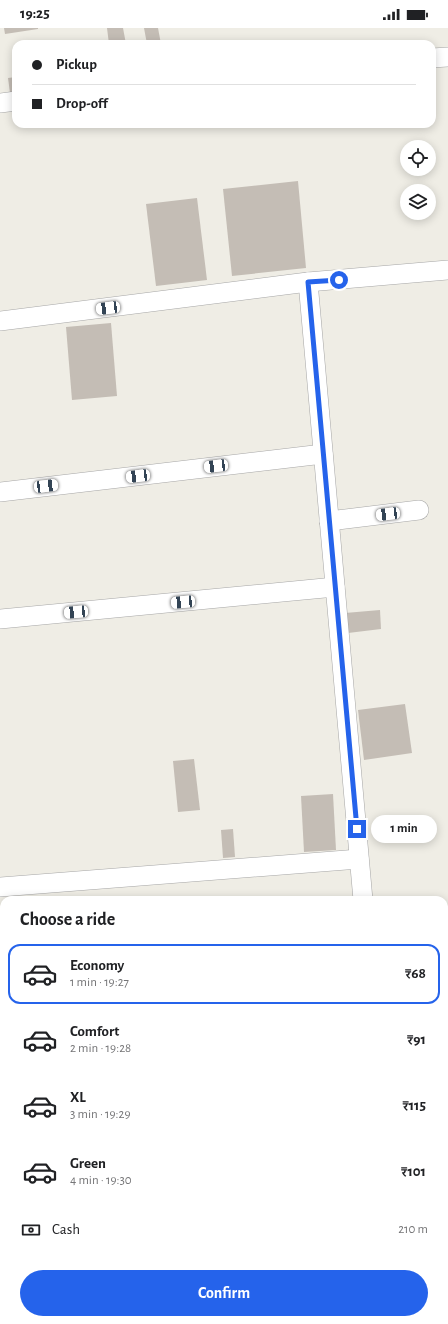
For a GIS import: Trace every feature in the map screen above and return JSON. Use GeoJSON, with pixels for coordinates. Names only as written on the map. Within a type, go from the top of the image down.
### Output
{"type":"FeatureCollection","features":[{"type":"Feature","properties":{"kind":"street"},"geometry":{"type":"LineString","coordinates":[[436,58],[448,57]]}},
{"type":"Feature","properties":{"kind":"street"},"geometry":{"type":"LineString","coordinates":[[0,103],[12,102]]}},
{"type":"Feature","properties":{"kind":"street"},"geometry":{"type":"LineString","coordinates":[[0,321],[308,282],[448,270]]}},
{"type":"Feature","properties":{"kind":"street"},"geometry":{"type":"LineString","coordinates":[[308,282],[363,896]]}},
{"type":"Feature","properties":{"kind":"street"},"geometry":{"type":"LineString","coordinates":[[0,492],[323,454]]}},
{"type":"Feature","properties":{"kind":"street"},"geometry":{"type":"LineString","coordinates":[[329,521],[419,510]]}},
{"type":"Feature","properties":{"kind":"street"},"geometry":{"type":"LineString","coordinates":[[0,619],[335,587]]}},
{"type":"Feature","properties":{"kind":"street"},"geometry":{"type":"LineString","coordinates":[[0,887],[359,859]]}},
{"type":"Feature","properties":{"kind":"building"},"geometry":{"type":"Polygon","coordinates":[[[4,28],[38,28],[38,29],[5,34],[4,28]]]}},
{"type":"Feature","properties":{"kind":"building"},"geometry":{"type":"Polygon","coordinates":[[[107,28],[123,28],[125,40],[108,40],[107,28]]]}},
{"type":"Feature","properties":{"kind":"building"},"geometry":{"type":"Polygon","coordinates":[[[144,28],[158,28],[160,40],[146,40],[144,28]]]}},
{"type":"Feature","properties":{"kind":"building"},"geometry":{"type":"Polygon","coordinates":[[[8,78],[12,78],[12,93],[10,93],[8,78]]]}},
{"type":"Feature","properties":{"kind":"building"},"geometry":{"type":"Polygon","coordinates":[[[298,181],[306,268],[232,276],[223,189],[298,181]]]}},
{"type":"Feature","properties":{"kind":"building"},"geometry":{"type":"Polygon","coordinates":[[[197,198],[207,280],[156,286],[146,204],[197,198]]]}},
{"type":"Feature","properties":{"kind":"building"},"geometry":{"type":"Polygon","coordinates":[[[111,323],[117,396],[72,400],[66,327],[111,323]]]}},
{"type":"Feature","properties":{"kind":"building"},"geometry":{"type":"Polygon","coordinates":[[[380,610],[381,629],[348,633],[345,613],[380,610]]]}},
{"type":"Feature","properties":{"kind":"building"},"geometry":{"type":"Polygon","coordinates":[[[405,704],[412,753],[364,760],[358,710],[405,704]]]}},
{"type":"Feature","properties":{"kind":"building"},"geometry":{"type":"Polygon","coordinates":[[[194,759],[200,810],[178,812],[173,761],[194,759]]]}},
{"type":"Feature","properties":{"kind":"building"},"geometry":{"type":"Polygon","coordinates":[[[333,794],[336,850],[304,852],[301,796],[333,794]]]}},
{"type":"Feature","properties":{"kind":"building"},"geometry":{"type":"Polygon","coordinates":[[[233,829],[235,857],[223,858],[221,830],[233,829]]]}},
{"type":"Feature","properties":{"kind":"route"},"geometry":{"type":"LineString","coordinates":[[339,280],[308,282],[357,829]]}}]}
